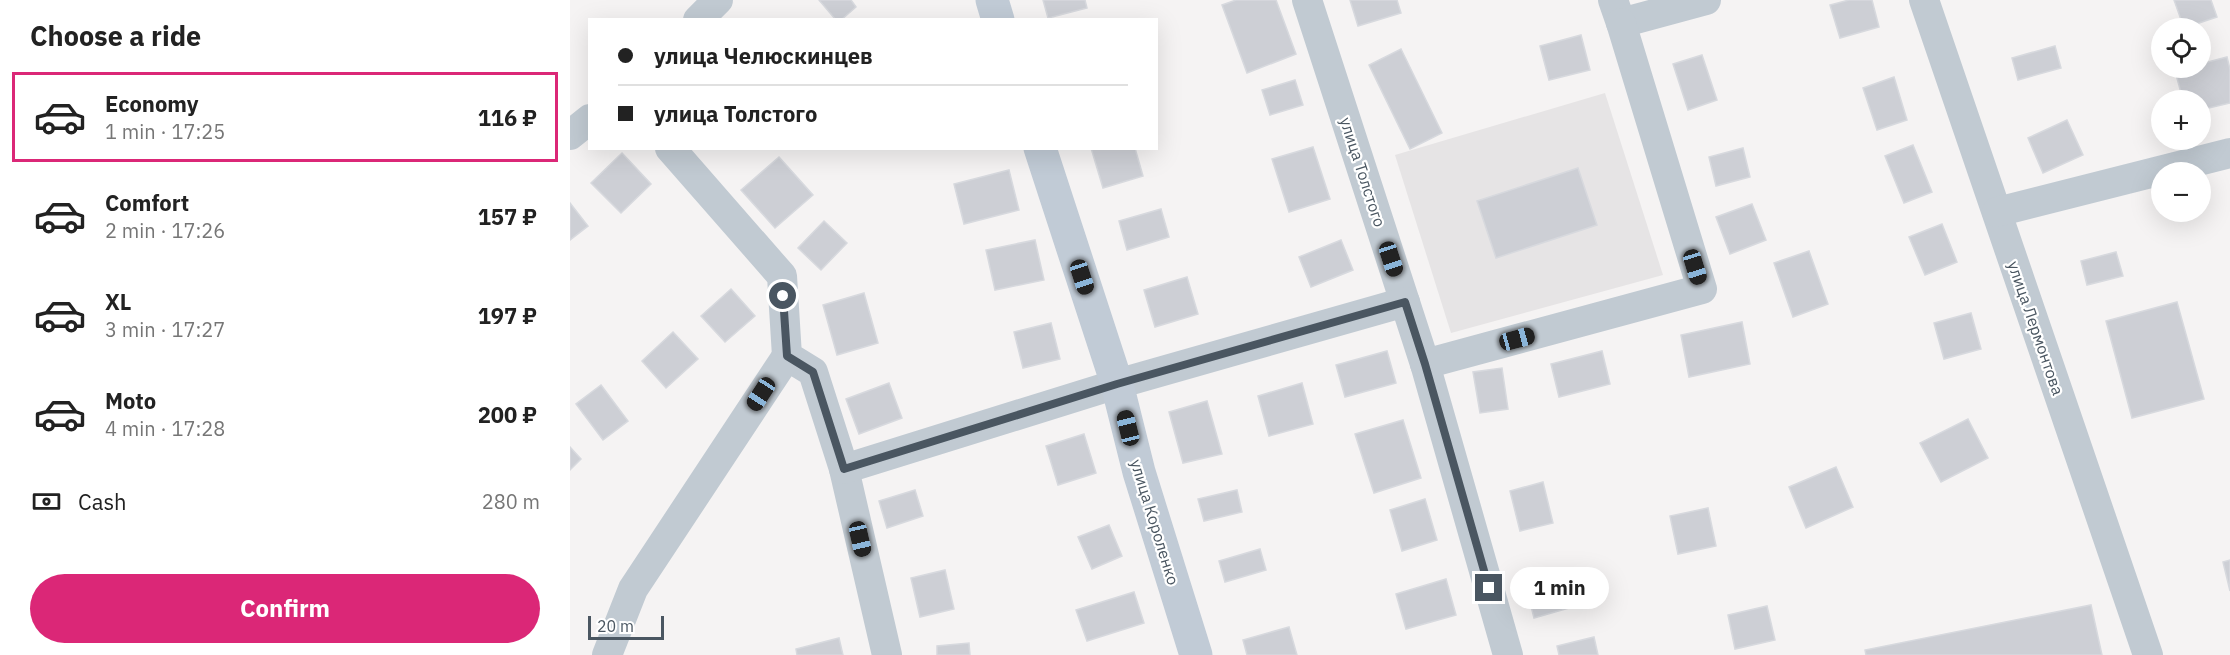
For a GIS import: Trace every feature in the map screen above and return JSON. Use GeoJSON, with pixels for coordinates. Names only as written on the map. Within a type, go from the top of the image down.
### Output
{"type":"FeatureCollection","features":[{"type":"Feature","properties":{"kind":"street"},"geometry":{"type":"LineString","coordinates":[[700,18],[718,0]]}},
{"type":"Feature","properties":{"kind":"street"},"geometry":{"type":"LineString","coordinates":[[992,0],[997,18]]}},
{"type":"Feature","properties":{"kind":"street","name":"улица Толстого"},"geometry":{"type":"LineString","coordinates":[[1307,0],[1425,364],[1508,655]]}},
{"type":"Feature","properties":{"kind":"street"},"geometry":{"type":"LineString","coordinates":[[1425,364],[1702,289],[1617,11],[1706,0]]}},
{"type":"Feature","properties":{"kind":"street","name":"улица Лермонтова"},"geometry":{"type":"LineString","coordinates":[[1924,0],[2148,655]]}},
{"type":"Feature","properties":{"kind":"street"},"geometry":{"type":"LineString","coordinates":[[570,135],[588,121]]}},
{"type":"Feature","properties":{"kind":"street"},"geometry":{"type":"LineString","coordinates":[[607,655],[633,589],[787,356],[782,276],[672,150]]}},
{"type":"Feature","properties":{"kind":"street","name":"улица Короленко"},"geometry":{"type":"LineString","coordinates":[[1041,150],[1117,384],[1139,472],[1196,655]]}},
{"type":"Feature","properties":{"kind":"street"},"geometry":{"type":"LineString","coordinates":[[1996,212],[2230,153]]}},
{"type":"Feature","properties":{"kind":"street"},"geometry":{"type":"LineString","coordinates":[[844,469],[1117,384],[1405,302]]}},
{"type":"Feature","properties":{"kind":"street"},"geometry":{"type":"LineString","coordinates":[[787,356],[813,372],[844,469],[887,655]]}},
{"type":"Feature","properties":{"kind":"shaded area"},"geometry":{"type":"Polygon","coordinates":[[[1605,93],[1663,275],[1451,333],[1395,155],[1605,93]]]}},
{"type":"Feature","properties":{"kind":"building"},"geometry":{"type":"Polygon","coordinates":[[[819,0],[851,0],[856,7],[843,18],[834,18],[819,0]]]}},
{"type":"Feature","properties":{"kind":"building"},"geometry":{"type":"Polygon","coordinates":[[[1043,0],[1085,0],[1087,8],[1048,18],[1043,0]]]}},
{"type":"Feature","properties":{"kind":"building"},"geometry":{"type":"Polygon","coordinates":[[[1236,0],[1276,0],[1296,54],[1247,73],[1222,5],[1236,0]]]}},
{"type":"Feature","properties":{"kind":"building"},"geometry":{"type":"Polygon","coordinates":[[[1350,0],[1397,0],[1401,13],[1358,26],[1350,0]]]}},
{"type":"Feature","properties":{"kind":"building"},"geometry":{"type":"Polygon","coordinates":[[[1849,0],[1872,0],[1879,27],[1840,38],[1830,5],[1849,0]]]}},
{"type":"Feature","properties":{"kind":"building"},"geometry":{"type":"Polygon","coordinates":[[[2174,0],[2211,0],[2217,17],[2211,19],[2180,18],[2174,0]]]}},
{"type":"Feature","properties":{"kind":"building"},"geometry":{"type":"Polygon","coordinates":[[[1581,35],[1590,70],[1549,80],[1540,46],[1581,35]]]}},
{"type":"Feature","properties":{"kind":"building"},"geometry":{"type":"Polygon","coordinates":[[[2055,46],[2061,68],[2018,80],[2012,58],[2055,46]]]}},
{"type":"Feature","properties":{"kind":"building"},"geometry":{"type":"Polygon","coordinates":[[[1401,49],[1442,133],[1410,149],[1369,65],[1401,49]]]}},
{"type":"Feature","properties":{"kind":"building"},"geometry":{"type":"Polygon","coordinates":[[[1702,55],[1717,100],[1688,110],[1673,64],[1702,55]]]}},
{"type":"Feature","properties":{"kind":"building"},"geometry":{"type":"Polygon","coordinates":[[[2227,57],[2230,69],[2230,103],[2211,107],[2211,90],[2180,90],[2177,78],[2211,78],[2211,61],[2227,57]]]}},
{"type":"Feature","properties":{"kind":"building"},"geometry":{"type":"Polygon","coordinates":[[[1894,77],[1907,120],[1877,130],[1863,88],[1894,77]]]}},
{"type":"Feature","properties":{"kind":"building"},"geometry":{"type":"Polygon","coordinates":[[[1295,80],[1303,105],[1270,115],[1262,90],[1295,80]]]}},
{"type":"Feature","properties":{"kind":"building"},"geometry":{"type":"Polygon","coordinates":[[[2067,120],[2083,155],[2043,173],[2028,138],[2067,120]]]}},
{"type":"Feature","properties":{"kind":"building"},"geometry":{"type":"Polygon","coordinates":[[[1913,145],[1932,192],[1904,203],[1885,156],[1913,145]]]}},
{"type":"Feature","properties":{"kind":"building"},"geometry":{"type":"Polygon","coordinates":[[[1313,147],[1330,199],[1289,212],[1272,159],[1313,147]]]}},
{"type":"Feature","properties":{"kind":"building"},"geometry":{"type":"Polygon","coordinates":[[[1743,148],[1750,177],[1716,186],[1709,157],[1743,148]]]}},
{"type":"Feature","properties":{"kind":"building"},"geometry":{"type":"Polygon","coordinates":[[[1092,150],[1136,150],[1143,176],[1103,188],[1092,150]]]}},
{"type":"Feature","properties":{"kind":"building"},"geometry":{"type":"Polygon","coordinates":[[[622,153],[651,184],[621,213],[591,183],[622,153]]]}},
{"type":"Feature","properties":{"kind":"building"},"geometry":{"type":"Polygon","coordinates":[[[779,157],[813,195],[775,228],[741,190],[779,157]]]}},
{"type":"Feature","properties":{"kind":"building"},"geometry":{"type":"Polygon","coordinates":[[[1578,168],[1597,225],[1496,258],[1477,201],[1578,168]]]}},
{"type":"Feature","properties":{"kind":"building"},"geometry":{"type":"Polygon","coordinates":[[[1009,170],[1019,210],[964,224],[954,184],[1009,170]]]}},
{"type":"Feature","properties":{"kind":"building"},"geometry":{"type":"Polygon","coordinates":[[[570,203],[588,226],[570,240],[570,203]]]}},
{"type":"Feature","properties":{"kind":"building"},"geometry":{"type":"Polygon","coordinates":[[[1752,204],[1766,240],[1730,254],[1716,217],[1752,204]]]}},
{"type":"Feature","properties":{"kind":"building"},"geometry":{"type":"Polygon","coordinates":[[[1161,209],[1169,237],[1127,250],[1119,221],[1161,209]]]}},
{"type":"Feature","properties":{"kind":"building"},"geometry":{"type":"Polygon","coordinates":[[[824,221],[847,243],[821,270],[798,248],[824,221]]]}},
{"type":"Feature","properties":{"kind":"building"},"geometry":{"type":"Polygon","coordinates":[[[1942,224],[1957,262],[1925,275],[1909,237],[1942,224]]]}},
{"type":"Feature","properties":{"kind":"building"},"geometry":{"type":"Polygon","coordinates":[[[1035,240],[1044,280],[995,290],[986,250],[1035,240]]]}},
{"type":"Feature","properties":{"kind":"building"},"geometry":{"type":"Polygon","coordinates":[[[1341,240],[1353,270],[1311,287],[1299,257],[1341,240]]]}},
{"type":"Feature","properties":{"kind":"building"},"geometry":{"type":"Polygon","coordinates":[[[1809,251],[1828,304],[1793,317],[1774,263],[1809,251]]]}},
{"type":"Feature","properties":{"kind":"building"},"geometry":{"type":"Polygon","coordinates":[[[2116,252],[2123,276],[2087,285],[2081,261],[2116,252]]]}},
{"type":"Feature","properties":{"kind":"building"},"geometry":{"type":"Polygon","coordinates":[[[1187,277],[1198,314],[1155,327],[1144,290],[1187,277]]]}},
{"type":"Feature","properties":{"kind":"building"},"geometry":{"type":"Polygon","coordinates":[[[731,289],[755,316],[725,342],[701,316],[731,289]]]}},
{"type":"Feature","properties":{"kind":"building"},"geometry":{"type":"Polygon","coordinates":[[[864,293],[878,343],[837,355],[823,305],[864,293]]]}},
{"type":"Feature","properties":{"kind":"building"},"geometry":{"type":"Polygon","coordinates":[[[2177,302],[2204,399],[2132,418],[2106,321],[2177,302]]]}},
{"type":"Feature","properties":{"kind":"building"},"geometry":{"type":"Polygon","coordinates":[[[1971,313],[1981,349],[1944,359],[1934,323],[1971,313]]]}},
{"type":"Feature","properties":{"kind":"building"},"geometry":{"type":"Polygon","coordinates":[[[1742,322],[1750,364],[1689,377],[1681,335],[1742,322]]]}},
{"type":"Feature","properties":{"kind":"building"},"geometry":{"type":"Polygon","coordinates":[[[1051,323],[1060,359],[1023,368],[1014,332],[1051,323]]]}},
{"type":"Feature","properties":{"kind":"building"},"geometry":{"type":"Polygon","coordinates":[[[673,332],[698,359],[666,388],[642,361],[673,332]]]}},
{"type":"Feature","properties":{"kind":"building"},"geometry":{"type":"Polygon","coordinates":[[[1387,351],[1396,383],[1345,397],[1336,365],[1387,351]]]}},
{"type":"Feature","properties":{"kind":"building"},"geometry":{"type":"Polygon","coordinates":[[[1602,351],[1610,384],[1559,397],[1551,364],[1602,351]]]}},
{"type":"Feature","properties":{"kind":"building"},"geometry":{"type":"Polygon","coordinates":[[[1502,368],[1508,409],[1480,413],[1473,372],[1502,368]]]}},
{"type":"Feature","properties":{"kind":"building"},"geometry":{"type":"Polygon","coordinates":[[[889,383],[902,418],[859,434],[846,399],[889,383]]]}},
{"type":"Feature","properties":{"kind":"building"},"geometry":{"type":"Polygon","coordinates":[[[1302,383],[1313,424],[1269,436],[1258,396],[1302,383]]]}},
{"type":"Feature","properties":{"kind":"building"},"geometry":{"type":"Polygon","coordinates":[[[601,385],[628,421],[603,440],[576,404],[601,385]]]}},
{"type":"Feature","properties":{"kind":"building"},"geometry":{"type":"Polygon","coordinates":[[[1207,401],[1222,454],[1183,463],[1169,412],[1207,401]]]}},
{"type":"Feature","properties":{"kind":"building"},"geometry":{"type":"Polygon","coordinates":[[[1968,419],[1988,458],[1941,482],[1920,443],[1968,419]]]}},
{"type":"Feature","properties":{"kind":"building"},"geometry":{"type":"Polygon","coordinates":[[[1403,420],[1421,478],[1374,493],[1355,434],[1403,420]]]}},
{"type":"Feature","properties":{"kind":"building"},"geometry":{"type":"Polygon","coordinates":[[[1084,434],[1096,473],[1058,485],[1046,446],[1084,434]]]}},
{"type":"Feature","properties":{"kind":"building"},"geometry":{"type":"Polygon","coordinates":[[[570,447],[581,459],[570,470],[570,447]]]}},
{"type":"Feature","properties":{"kind":"building"},"geometry":{"type":"Polygon","coordinates":[[[1836,467],[1853,507],[1806,528],[1789,487],[1836,467]]]}},
{"type":"Feature","properties":{"kind":"building"},"geometry":{"type":"Polygon","coordinates":[[[1543,482],[1553,523],[1520,531],[1510,491],[1543,482]]]}},
{"type":"Feature","properties":{"kind":"building"},"geometry":{"type":"Polygon","coordinates":[[[915,490],[923,516],[887,528],[879,501],[915,490]]]}},
{"type":"Feature","properties":{"kind":"building"},"geometry":{"type":"Polygon","coordinates":[[[1237,490],[1242,512],[1204,521],[1198,499],[1237,490]]]}},
{"type":"Feature","properties":{"kind":"building"},"geometry":{"type":"Polygon","coordinates":[[[1425,499],[1437,540],[1402,551],[1390,510],[1425,499]]]}},
{"type":"Feature","properties":{"kind":"building"},"geometry":{"type":"Polygon","coordinates":[[[1708,508],[1716,546],[1678,554],[1670,516],[1708,508]]]}},
{"type":"Feature","properties":{"kind":"building"},"geometry":{"type":"Polygon","coordinates":[[[1109,525],[1122,556],[1092,569],[1078,537],[1109,525]]]}},
{"type":"Feature","properties":{"kind":"building"},"geometry":{"type":"Polygon","coordinates":[[[1260,549],[1266,570],[1225,582],[1219,561],[1260,549]]]}},
{"type":"Feature","properties":{"kind":"building"},"geometry":{"type":"Polygon","coordinates":[[[2230,560],[2230,591],[2223,562],[2230,560]]]}},
{"type":"Feature","properties":{"kind":"building"},"geometry":{"type":"Polygon","coordinates":[[[945,570],[954,609],[920,617],[911,578],[945,570]]]}},
{"type":"Feature","properties":{"kind":"building"},"geometry":{"type":"Polygon","coordinates":[[[1568,575],[1576,606],[1534,618],[1526,587],[1568,575]]]}},
{"type":"Feature","properties":{"kind":"building"},"geometry":{"type":"Polygon","coordinates":[[[1446,579],[1456,615],[1406,629],[1396,594],[1446,579]]]}},
{"type":"Feature","properties":{"kind":"building"},"geometry":{"type":"Polygon","coordinates":[[[1134,592],[1144,623],[1087,641],[1076,610],[1134,592]]]}},
{"type":"Feature","properties":{"kind":"building"},"geometry":{"type":"Polygon","coordinates":[[[2091,605],[2102,655],[1866,655],[1865,650],[2091,605]]]}},
{"type":"Feature","properties":{"kind":"building"},"geometry":{"type":"Polygon","coordinates":[[[1767,606],[1775,640],[1735,649],[1728,615],[1767,606]]]}},
{"type":"Feature","properties":{"kind":"building"},"geometry":{"type":"Polygon","coordinates":[[[1289,627],[1297,655],[1247,655],[1243,640],[1289,627]]]}},
{"type":"Feature","properties":{"kind":"building"},"geometry":{"type":"Polygon","coordinates":[[[1594,637],[1598,655],[1559,655],[1557,646],[1594,637]]]}},
{"type":"Feature","properties":{"kind":"building"},"geometry":{"type":"Polygon","coordinates":[[[839,638],[843,655],[797,655],[796,649],[839,638]]]}},
{"type":"Feature","properties":{"kind":"building"},"geometry":{"type":"Polygon","coordinates":[[[969,643],[970,655],[937,655],[937,646],[969,643]]]}},
{"type":"Feature","properties":{"kind":"route"},"geometry":{"type":"LineString","coordinates":[[783,296],[787,356],[813,372],[844,469],[1117,384],[1405,302],[1489,588]]}}]}
